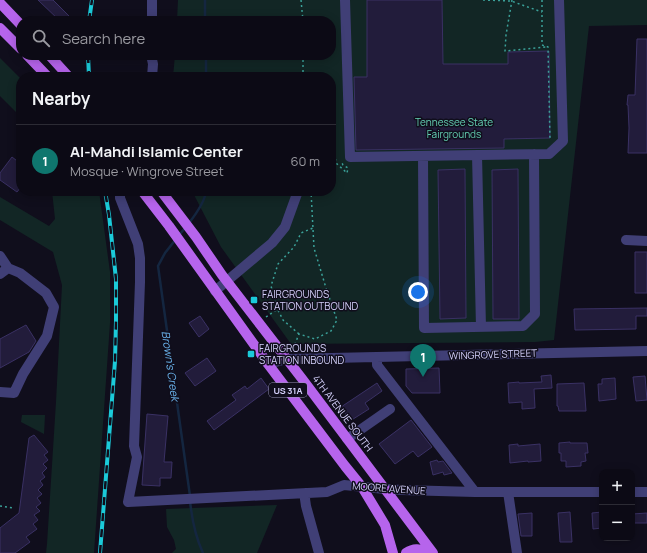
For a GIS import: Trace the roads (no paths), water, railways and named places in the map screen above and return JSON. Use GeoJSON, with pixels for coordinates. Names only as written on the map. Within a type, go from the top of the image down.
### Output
{"type":"FeatureCollection","features":[{"type":"Feature","properties":{"kind":"main road"},"geometry":{"type":"LineString","coordinates":[[0,3],[16,20]]}},
{"type":"Feature","properties":{"kind":"main road"},"geometry":{"type":"LineString","coordinates":[[0,28],[16,44]]}},
{"type":"Feature","properties":{"kind":"main road"},"geometry":{"type":"LineString","coordinates":[[32,60],[43,72]]}},
{"type":"Feature","properties":{"kind":"main road"},"geometry":{"type":"LineString","coordinates":[[54,60],[64,72]]}},
{"type":"Feature","properties":{"kind":"main road","name":"US 31A"},"geometry":{"type":"LineString","coordinates":[[146,196],[268,364],[362,487],[385,525],[393,553]]}},
{"type":"Feature","properties":{"kind":"main road","name":"4TH AVENUE SOUTH"},"geometry":{"type":"LineString","coordinates":[[166,196],[227,281],[288,359],[433,553]]}},
{"type":"Feature","properties":{"kind":"main road"},"geometry":{"type":"LineString","coordinates":[[406,553],[411,550],[418,549],[428,553]]}},
{"type":"Feature","properties":{"kind":"street"},"geometry":{"type":"LineString","coordinates":[[152,0],[152,16]]}},
{"type":"Feature","properties":{"kind":"street"},"geometry":{"type":"LineString","coordinates":[[345,0],[350,157],[549,154],[563,141],[559,0]]}},
{"type":"Feature","properties":{"kind":"street"},"geometry":{"type":"LineString","coordinates":[[145,72],[146,63],[148,60]]}},
{"type":"Feature","properties":{"kind":"street"},"geometry":{"type":"LineString","coordinates":[[152,60],[152,72]]}},
{"type":"Feature","properties":{"kind":"street"},"geometry":{"type":"LineString","coordinates":[[423,156],[424,328],[481,327],[523,326],[535,314],[534,154]]}},
{"type":"Feature","properties":{"kind":"street"},"geometry":{"type":"LineString","coordinates":[[477,155],[481,327]]}},
{"type":"Feature","properties":{"kind":"street","name":"MOORE AVENUE"},"geometry":{"type":"LineString","coordinates":[[120,196],[138,244],[140,258],[134,446],[137,456],[128,502],[327,492],[344,485],[385,489],[475,492],[599,492]]}},
{"type":"Feature","properties":{"kind":"street"},"geometry":{"type":"LineString","coordinates":[[215,291],[272,242],[285,227],[295,196]]}},
{"type":"Feature","properties":{"kind":"street"},"geometry":{"type":"LineString","coordinates":[[626,240],[647,241]]}},
{"type":"Feature","properties":{"kind":"street"},"geometry":{"type":"LineString","coordinates":[[0,256],[4,271],[20,273],[46,293],[54,307],[47,336],[23,374],[14,393],[0,392]]}},
{"type":"Feature","properties":{"kind":"street","name":"WINGROVE STREET"},"geometry":{"type":"LineString","coordinates":[[268,364],[288,359],[647,350]]}},
{"type":"Feature","properties":{"kind":"street"},"geometry":{"type":"LineString","coordinates":[[377,357],[378,365],[475,492]]}},
{"type":"Feature","properties":{"kind":"street"},"geometry":{"type":"LineString","coordinates":[[348,439],[390,409]]}},
{"type":"Feature","properties":{"kind":"street"},"geometry":{"type":"LineString","coordinates":[[508,492],[517,553]]}},
{"type":"Feature","properties":{"kind":"street"},"geometry":{"type":"LineString","coordinates":[[635,492],[647,492]]}},
{"type":"Feature","properties":{"kind":"street"},"geometry":{"type":"LineString","coordinates":[[306,493],[305,499],[319,553]]}},
{"type":"Feature","properties":{"kind":"waterway","name":"Brown's Creek"},"geometry":{"type":"LineString","coordinates":[[205,0],[205,16]]}},
{"type":"Feature","properties":{"kind":"waterway","name":"Brown's Creek"},"geometry":{"type":"LineString","coordinates":[[206,60],[206,72]]}},
{"type":"Feature","properties":{"kind":"waterway","name":"Brown's Creek"},"geometry":{"type":"LineString","coordinates":[[189,223],[202,204],[205,196]]}},
{"type":"Feature","properties":{"kind":"waterway","name":"Brown's Creek"},"geometry":{"type":"LineString","coordinates":[[179,235],[186,227]]}},
{"type":"Feature","properties":{"kind":"waterway","name":"Brown's Creek"},"geometry":{"type":"LineString","coordinates":[[176,239],[165,253],[158,266],[190,496]]}},
{"type":"Feature","properties":{"kind":"waterway","name":"Brown's Creek"},"geometry":{"type":"LineString","coordinates":[[190,501],[194,528],[203,553]]}},
{"type":"Feature","properties":{"kind":"railway"},"geometry":{"type":"LineString","coordinates":[[90,16],[92,0]]}},
{"type":"Feature","properties":{"kind":"railway"},"geometry":{"type":"LineString","coordinates":[[88,60],[89,72]]}},
{"type":"Feature","properties":{"kind":"railway"},"geometry":{"type":"LineString","coordinates":[[100,553],[115,361],[116,321],[116,279],[106,196]]}},
{"type":"Feature","properties":{"kind":"place","name":"FAIRGROUNDS STATION OUTBOUND"},"geometry":{"type":"Point","coordinates":[254,300]}},
{"type":"Feature","properties":{"kind":"place","name":"FAIRGROUNDS STATION INBOUND"},"geometry":{"type":"Point","coordinates":[251,354]}},
{"type":"Feature","properties":{"kind":"place","name":"Al-Mahdi Islamic Center"},"geometry":{"type":"Point","coordinates":[423,377]}},
{"type":"Feature","properties":{"kind":"park label","name":"Tennessee State Fairgrounds"},"geometry":{"type":"Point","coordinates":[454,128]}}]}
